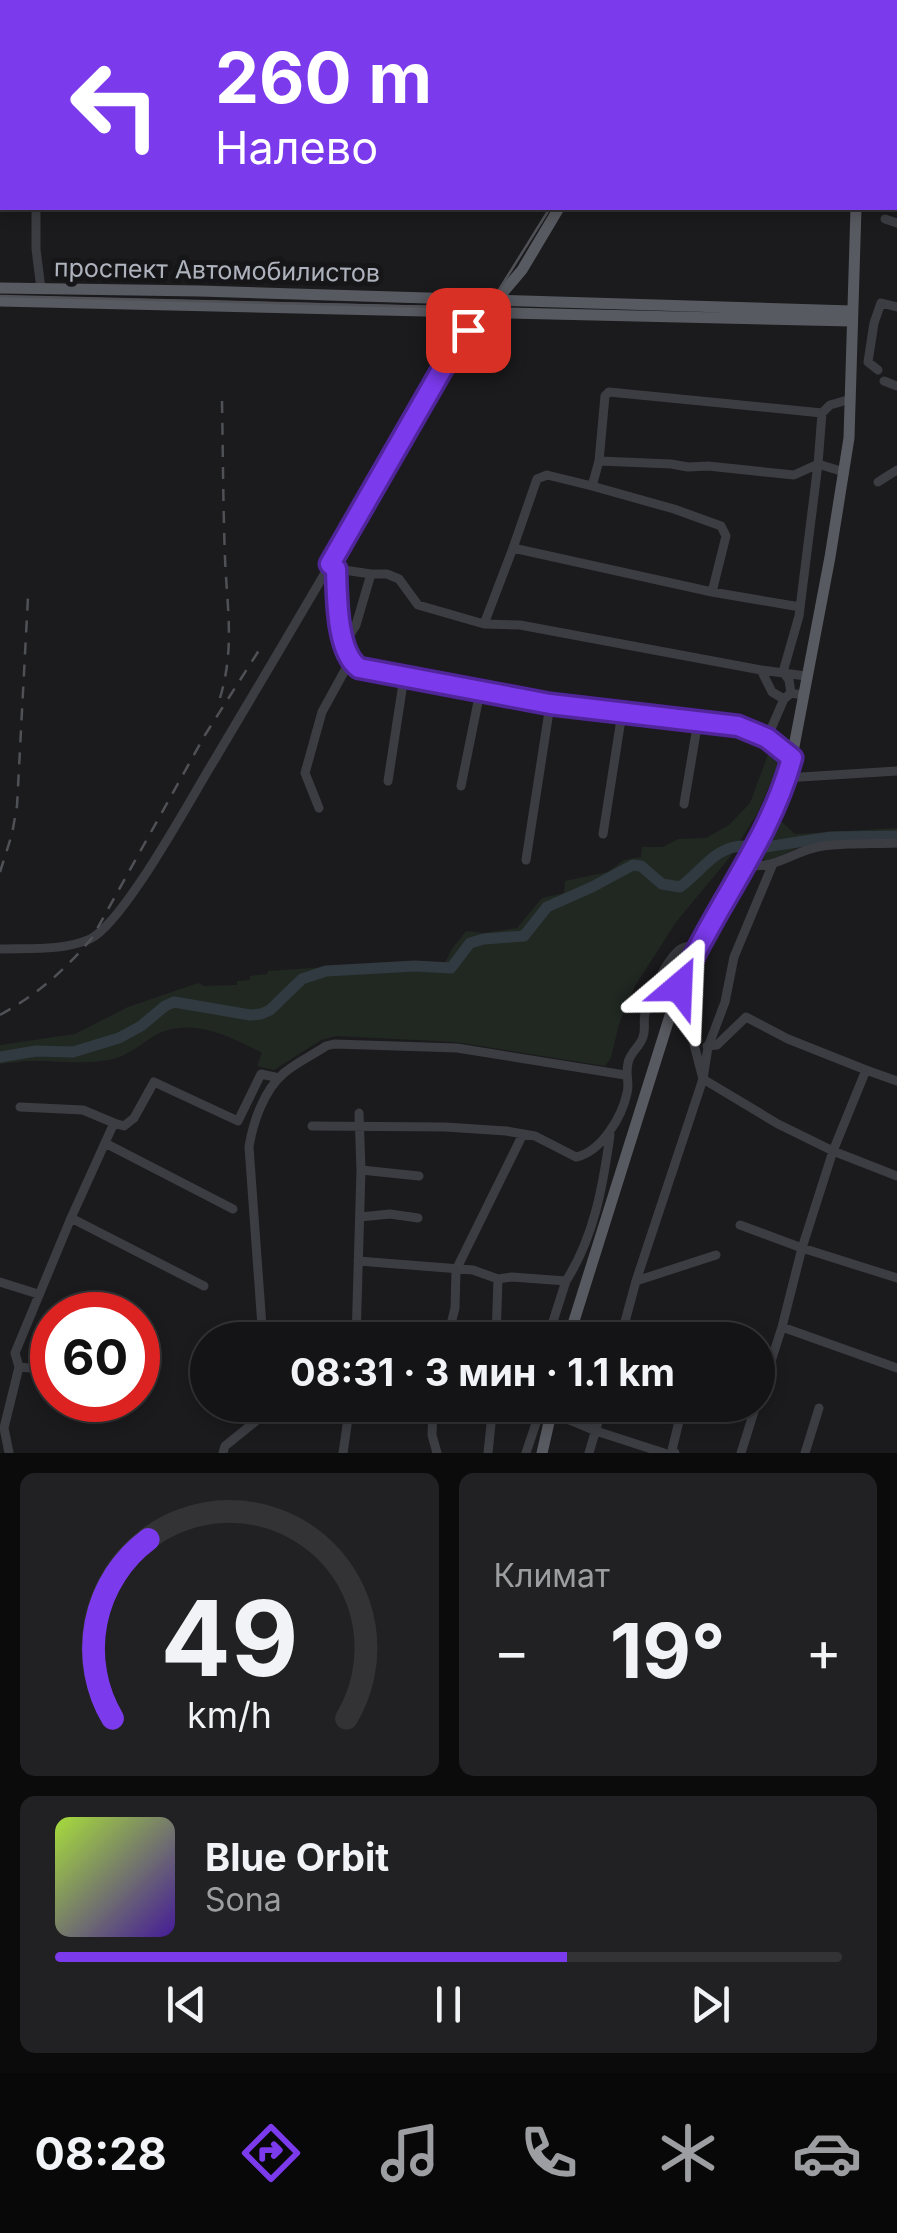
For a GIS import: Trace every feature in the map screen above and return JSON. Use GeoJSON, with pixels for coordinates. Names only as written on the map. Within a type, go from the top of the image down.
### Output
{"type":"FeatureCollection","features":[{"type":"Feature","properties":{"kind":"main road"},"geometry":{"type":"LineString","coordinates":[[482,312],[497,301],[522,270],[558,210]]}},
{"type":"Feature","properties":{"kind":"main road"},"geometry":{"type":"LineString","coordinates":[[574,1322],[679,987],[745,864],[792,758],[793,696],[806,676],[844,472],[851,399],[856,210]]}},
{"type":"Feature","properties":{"kind":"main road","name":"проспект Автомобилистов"},"geometry":{"type":"LineString","coordinates":[[0,288],[497,301],[852,316]]}},
{"type":"Feature","properties":{"kind":"main road","name":"проспект Автомобилистов"},"geometry":{"type":"LineString","coordinates":[[0,300],[852,316]]}},
{"type":"Feature","properties":{"kind":"main road"},"geometry":{"type":"LineString","coordinates":[[542,1453],[545,1422]]}},
{"type":"Feature","properties":{"kind":"street"},"geometry":{"type":"LineString","coordinates":[[36,210],[40,289]]}},
{"type":"Feature","properties":{"kind":"street"},"geometry":{"type":"LineString","coordinates":[[885,219],[897,223]]}},
{"type":"Feature","properties":{"kind":"street"},"geometry":{"type":"LineString","coordinates":[[878,370],[868,362],[874,324],[884,302],[897,307]]}},
{"type":"Feature","properties":{"kind":"street"},"geometry":{"type":"LineString","coordinates":[[0,949],[52,948],[92,938],[120,911],[333,566],[452,352],[482,312]]}},
{"type":"Feature","properties":{"kind":"street"},"geometry":{"type":"LineString","coordinates":[[884,382],[897,386]]}},
{"type":"Feature","properties":{"kind":"street"},"geometry":{"type":"LineString","coordinates":[[592,486],[599,461],[605,396],[609,392],[822,413]]}},
{"type":"Feature","properties":{"kind":"street"},"geometry":{"type":"LineString","coordinates":[[767,738],[793,696],[783,672],[800,607],[822,413],[830,405],[851,399]]}},
{"type":"Feature","properties":{"kind":"street"},"geometry":{"type":"LineString","coordinates":[[599,461],[794,475],[818,464],[844,472]]}},
{"type":"Feature","properties":{"kind":"street"},"geometry":{"type":"LineString","coordinates":[[878,482],[897,470]]}},
{"type":"Feature","properties":{"kind":"street"},"geometry":{"type":"LineString","coordinates":[[484,624],[537,479],[547,475],[674,508],[720,526],[726,536],[712,592]]}},
{"type":"Feature","properties":{"kind":"street"},"geometry":{"type":"LineString","coordinates":[[513,548],[712,592],[800,607]]}},
{"type":"Feature","properties":{"kind":"street"},"geometry":{"type":"LineString","coordinates":[[333,566],[386,574],[399,579],[418,606],[484,624],[520,625],[806,676]]}},
{"type":"Feature","properties":{"kind":"street"},"geometry":{"type":"LineString","coordinates":[[333,566],[342,635],[350,661],[359,668],[550,704],[738,726],[767,738],[792,758]]}},
{"type":"Feature","properties":{"kind":"street"},"geometry":{"type":"LineString","coordinates":[[342,635],[351,633],[356,626],[371,574]]}},
{"type":"Feature","properties":{"kind":"street"},"geometry":{"type":"LineString","coordinates":[[319,808],[305,773],[322,712],[350,661]]}},
{"type":"Feature","properties":{"kind":"street"},"geometry":{"type":"LineString","coordinates":[[761,670],[772,692],[793,696]]}},
{"type":"Feature","properties":{"kind":"street"},"geometry":{"type":"LineString","coordinates":[[388,781],[404,677]]}},
{"type":"Feature","properties":{"kind":"street"},"geometry":{"type":"LineString","coordinates":[[461,786],[480,692]]}},
{"type":"Feature","properties":{"kind":"street"},"geometry":{"type":"LineString","coordinates":[[526,860],[550,704]]}},
{"type":"Feature","properties":{"kind":"street"},"geometry":{"type":"LineString","coordinates":[[603,834],[622,713]]}},
{"type":"Feature","properties":{"kind":"street"},"geometry":{"type":"LineString","coordinates":[[684,804],[698,721]]}},
{"type":"Feature","properties":{"kind":"street"},"geometry":{"type":"LineString","coordinates":[[786,778],[897,770]]}},
{"type":"Feature","properties":{"kind":"street"},"geometry":{"type":"LineString","coordinates":[[745,864],[758,868],[772,866],[794,854],[823,846],[897,843]]}},
{"type":"Feature","properties":{"kind":"street"},"geometry":{"type":"LineString","coordinates":[[625,1322],[703,1079],[708,1046],[725,1002],[734,957],[772,866]]}},
{"type":"Feature","properties":{"kind":"street"},"geometry":{"type":"LineString","coordinates":[[553,1322],[566,1281],[590,1233],[610,1132],[627,1093],[625,1075],[631,1053],[644,1035],[643,1019],[650,999],[674,955],[689,946],[698,946]]}},
{"type":"Feature","properties":{"kind":"street"},"geometry":{"type":"LineString","coordinates":[[679,987],[703,1079],[833,1152],[897,1176]]}},
{"type":"Feature","properties":{"kind":"street"},"geometry":{"type":"LineString","coordinates":[[693,1039],[708,1046],[717,1045],[746,1017],[788,1039],[897,1081]]}},
{"type":"Feature","properties":{"kind":"street"},"geometry":{"type":"LineString","coordinates":[[261,1322],[249,1147],[252,1125],[280,1078],[326,1046],[457,1048],[625,1075]]}},
{"type":"Feature","properties":{"kind":"street"},"geometry":{"type":"LineString","coordinates":[[775,1348],[833,1152],[866,1070]]}},
{"type":"Feature","properties":{"kind":"street"},"geometry":{"type":"LineString","coordinates":[[20,1107],[83,1110],[124,1126],[134,1118],[154,1082],[238,1122],[261,1074],[280,1078]]}},
{"type":"Feature","properties":{"kind":"street"},"geometry":{"type":"LineString","coordinates":[[356,1322],[359,1112]]}},
{"type":"Feature","properties":{"kind":"street"},"geometry":{"type":"LineString","coordinates":[[39,1292],[114,1123]]}},
{"type":"Feature","properties":{"kind":"street"},"geometry":{"type":"LineString","coordinates":[[312,1126],[445,1127],[523,1134],[536,1136],[576,1157],[589,1153],[610,1132]]}},
{"type":"Feature","properties":{"kind":"street"},"geometry":{"type":"LineString","coordinates":[[451,1322],[456,1270],[523,1134]]}},
{"type":"Feature","properties":{"kind":"street"},"geometry":{"type":"LineString","coordinates":[[105,1143],[233,1209]]}},
{"type":"Feature","properties":{"kind":"street"},"geometry":{"type":"LineString","coordinates":[[361,1170],[420,1176]]}},
{"type":"Feature","properties":{"kind":"street"},"geometry":{"type":"LineString","coordinates":[[360,1217],[390,1214],[418,1218]]}},
{"type":"Feature","properties":{"kind":"street"},"geometry":{"type":"LineString","coordinates":[[71,1218],[204,1286]]}},
{"type":"Feature","properties":{"kind":"street"},"geometry":{"type":"LineString","coordinates":[[740,1225],[897,1278]]}},
{"type":"Feature","properties":{"kind":"street"},"geometry":{"type":"LineString","coordinates":[[636,1281],[716,1255]]}},
{"type":"Feature","properties":{"kind":"street"},"geometry":{"type":"LineString","coordinates":[[358,1261],[473,1270],[498,1279],[566,1281]]}},
{"type":"Feature","properties":{"kind":"street"},"geometry":{"type":"LineString","coordinates":[[497,1322],[498,1279]]}},
{"type":"Feature","properties":{"kind":"street"},"geometry":{"type":"LineString","coordinates":[[0,1282],[32,1292]]}},
{"type":"Feature","properties":{"kind":"street"},"geometry":{"type":"LineString","coordinates":[[9,1453],[4,1428],[18,1367],[15,1353],[30,1315]]}},
{"type":"Feature","properties":{"kind":"street"},"geometry":{"type":"LineString","coordinates":[[782,1326],[897,1368]]}},
{"type":"Feature","properties":{"kind":"street"},"geometry":{"type":"LineString","coordinates":[[18,1367],[30,1368]]}},
{"type":"Feature","properties":{"kind":"street"},"geometry":{"type":"LineString","coordinates":[[805,1453],[819,1408]]}},
{"type":"Feature","properties":{"kind":"street"},"geometry":{"type":"LineString","coordinates":[[223,1453],[225,1446],[254,1422]]}},
{"type":"Feature","properties":{"kind":"street"},"geometry":{"type":"LineString","coordinates":[[343,1453],[347,1422]]}},
{"type":"Feature","properties":{"kind":"street"},"geometry":{"type":"LineString","coordinates":[[432,1422],[437,1453]]}},
{"type":"Feature","properties":{"kind":"street"},"geometry":{"type":"LineString","coordinates":[[488,1453],[491,1422]]}},
{"type":"Feature","properties":{"kind":"street"},"geometry":{"type":"LineString","coordinates":[[526,1453],[539,1422]]}},
{"type":"Feature","properties":{"kind":"street"},"geometry":{"type":"LineString","coordinates":[[577,1422],[664,1453]]}},
{"type":"Feature","properties":{"kind":"street"},"geometry":{"type":"LineString","coordinates":[[589,1453],[598,1422]]}},
{"type":"Feature","properties":{"kind":"street"},"geometry":{"type":"LineString","coordinates":[[675,1453],[672,1450],[679,1422]]}},
{"type":"Feature","properties":{"kind":"street"},"geometry":{"type":"LineString","coordinates":[[740,1453],[751,1422]]}},
{"type":"Feature","properties":{"kind":"shaded area"},"geometry":{"type":"Polygon","coordinates":[[[771,746],[779,754],[776,770],[758,812],[730,857],[676,922],[635,986],[605,1066],[455,1042],[336,1036],[321,1040],[274,1070],[257,1066],[262,1053],[251,1047],[215,1032],[190,1028],[165,1031],[124,1055],[106,1060],[0,1064],[0,1045],[75,1034],[128,1007],[198,983],[237,985],[237,981],[250,980],[250,976],[268,971],[445,963],[466,931],[484,933],[517,928],[542,898],[564,893],[565,881],[607,872],[624,860],[641,857],[642,847],[706,838],[729,825],[750,803],[771,746]]]}},
{"type":"Feature","properties":{"kind":"shaded area"},"geometry":{"type":"Polygon","coordinates":[[[781,821],[795,834],[897,828],[897,840],[816,843],[772,862],[765,861],[761,849],[776,822],[781,821]]]}},
{"type":"Feature","properties":{"kind":"waterway"},"geometry":{"type":"LineString","coordinates":[[759,848],[831,837],[897,836]]}},
{"type":"Feature","properties":{"kind":"waterway"},"geometry":{"type":"LineString","coordinates":[[0,1057],[36,1051],[73,1052],[119,1038],[174,1002],[261,1014],[302,979],[326,971],[451,968],[470,943],[524,936],[547,907],[633,865],[641,866],[662,884],[680,887],[726,849],[746,846]]}},
{"type":"Feature","properties":{"kind":"tram line"},"geometry":{"type":"LineString","coordinates":[[0,296],[474,308],[497,293],[549,210]]}},
{"type":"Feature","properties":{"kind":"railway"},"geometry":{"type":"LineString","coordinates":[[220,698],[229,628],[222,401]]}},
{"type":"Feature","properties":{"kind":"railway"},"geometry":{"type":"LineString","coordinates":[[0,872],[17,806],[28,597]]}},
{"type":"Feature","properties":{"kind":"railway"},"geometry":{"type":"LineString","coordinates":[[0,1015],[50,981],[92,938],[205,735],[263,644]]}},
{"type":"Feature","properties":{"kind":"route"},"geometry":{"type":"LineString","coordinates":[[468,330],[330,564],[336,569],[342,635],[350,661],[359,668],[550,704],[738,726],[767,738],[792,758],[759,836],[679,987]]}}]}
